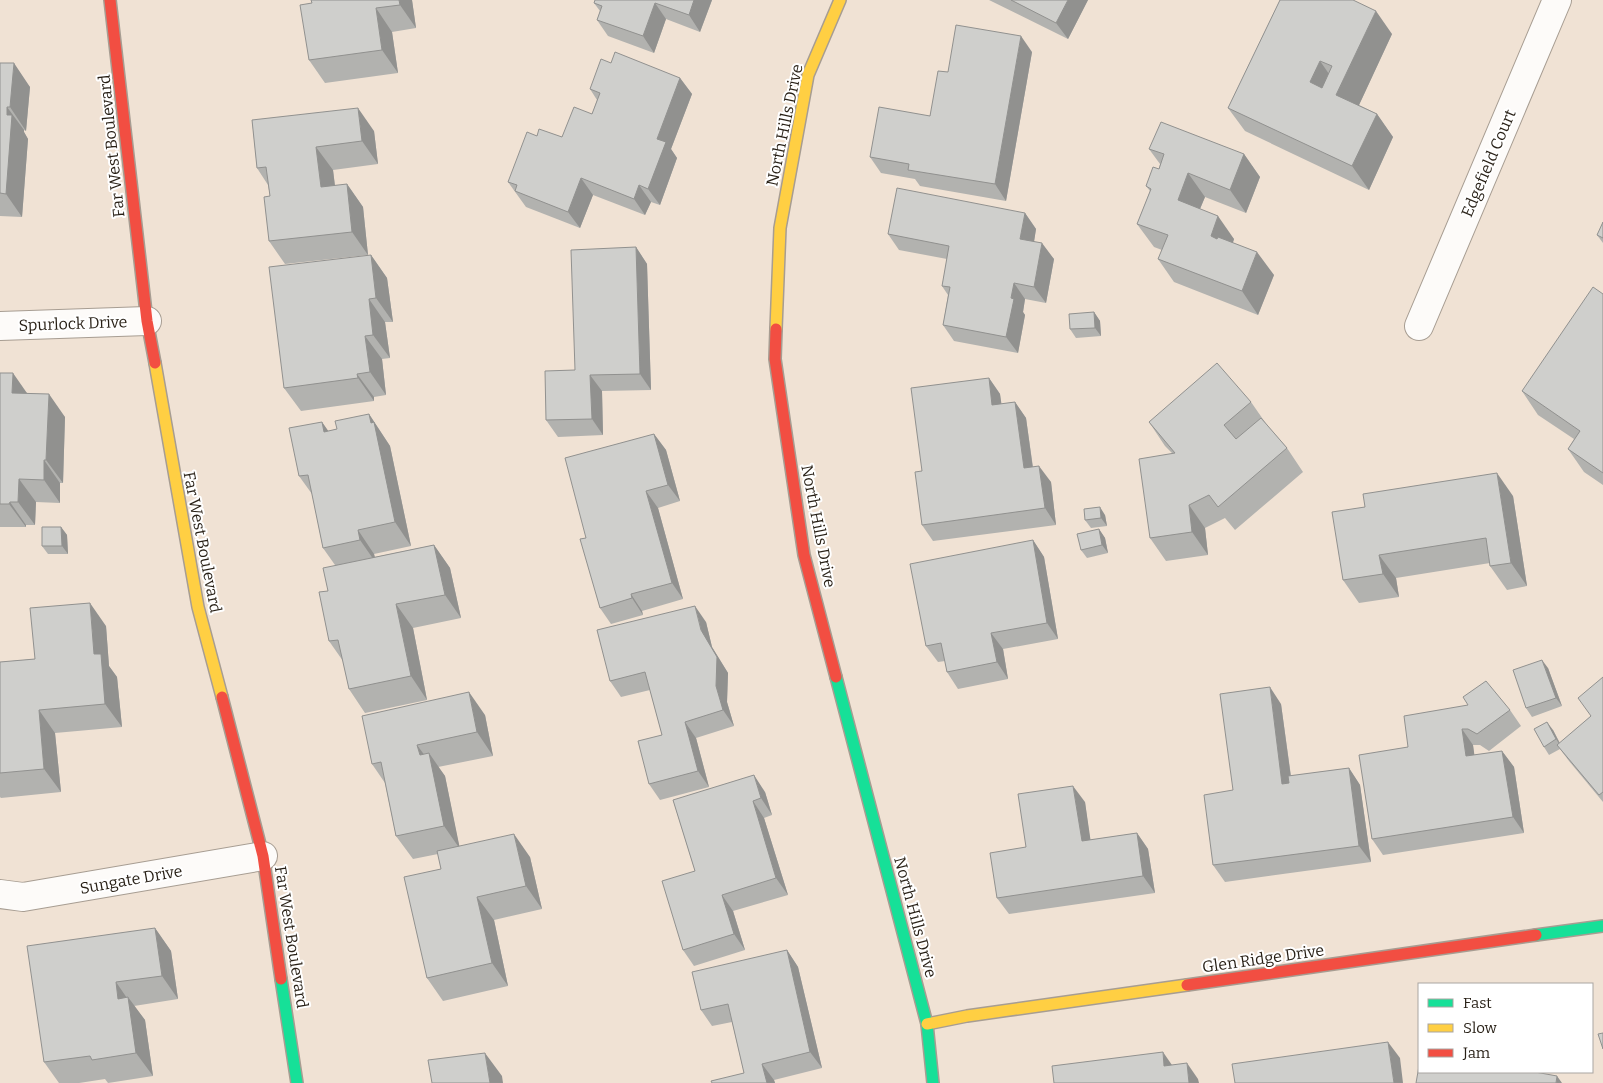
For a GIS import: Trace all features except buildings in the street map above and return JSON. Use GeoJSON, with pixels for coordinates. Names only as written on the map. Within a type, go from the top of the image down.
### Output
{"type":"FeatureCollection","features":[{"type":"Feature","properties":{"kind":"street","name":"Far West Boulevard"},"geometry":{"type":"LineString","coordinates":[[110,0],[147,321],[198,607],[263,856],[297,1083]]}},
{"type":"Feature","properties":{"kind":"street","name":"North Hills Drive"},"geometry":{"type":"LineString","coordinates":[[840,0],[808,75],[780,228],[774,359],[804,555],[927,1024],[933,1083]]}},
{"type":"Feature","properties":{"kind":"street","name":"Edgefield Court"},"geometry":{"type":"LineString","coordinates":[[1419,326],[1557,0]]}},
{"type":"Feature","properties":{"kind":"street","name":"Spurlock Drive"},"geometry":{"type":"LineString","coordinates":[[0,326],[147,321]]}},
{"type":"Feature","properties":{"kind":"street","name":"Sungate Drive"},"geometry":{"type":"LineString","coordinates":[[0,894],[23,897],[263,856]]}},
{"type":"Feature","properties":{"kind":"street","name":"Glen Ridge Drive"},"geometry":{"type":"LineString","coordinates":[[927,1024],[967,1016],[1603,926]]}},
{"type":"Feature","properties":{"kind":"traffic: fast"},"geometry":{"type":"LineString","coordinates":[[836,677],[927,1024],[933,1083]]}},
{"type":"Feature","properties":{"kind":"traffic: fast"},"geometry":{"type":"LineString","coordinates":[[1536,935],[1603,926]]}},
{"type":"Feature","properties":{"kind":"traffic: fast"},"geometry":{"type":"LineString","coordinates":[[281,979],[297,1083]]}},
{"type":"Feature","properties":{"kind":"traffic: slow"},"geometry":{"type":"LineString","coordinates":[[776,329],[780,228],[808,75],[840,0]]}},
{"type":"Feature","properties":{"kind":"traffic: slow"},"geometry":{"type":"LineString","coordinates":[[155,363],[198,607],[222,697]]}},
{"type":"Feature","properties":{"kind":"traffic: slow"},"geometry":{"type":"LineString","coordinates":[[927,1024],[967,1016],[1187,985]]}},
{"type":"Feature","properties":{"kind":"traffic: jam"},"geometry":{"type":"LineString","coordinates":[[110,0],[147,321],[155,363]]}},
{"type":"Feature","properties":{"kind":"traffic: jam"},"geometry":{"type":"LineString","coordinates":[[776,329],[775,359],[804,555],[836,677]]}},
{"type":"Feature","properties":{"kind":"traffic: jam"},"geometry":{"type":"LineString","coordinates":[[222,697],[263,856],[281,979]]}},
{"type":"Feature","properties":{"kind":"traffic: jam"},"geometry":{"type":"LineString","coordinates":[[1187,985],[1536,935]]}}]}
